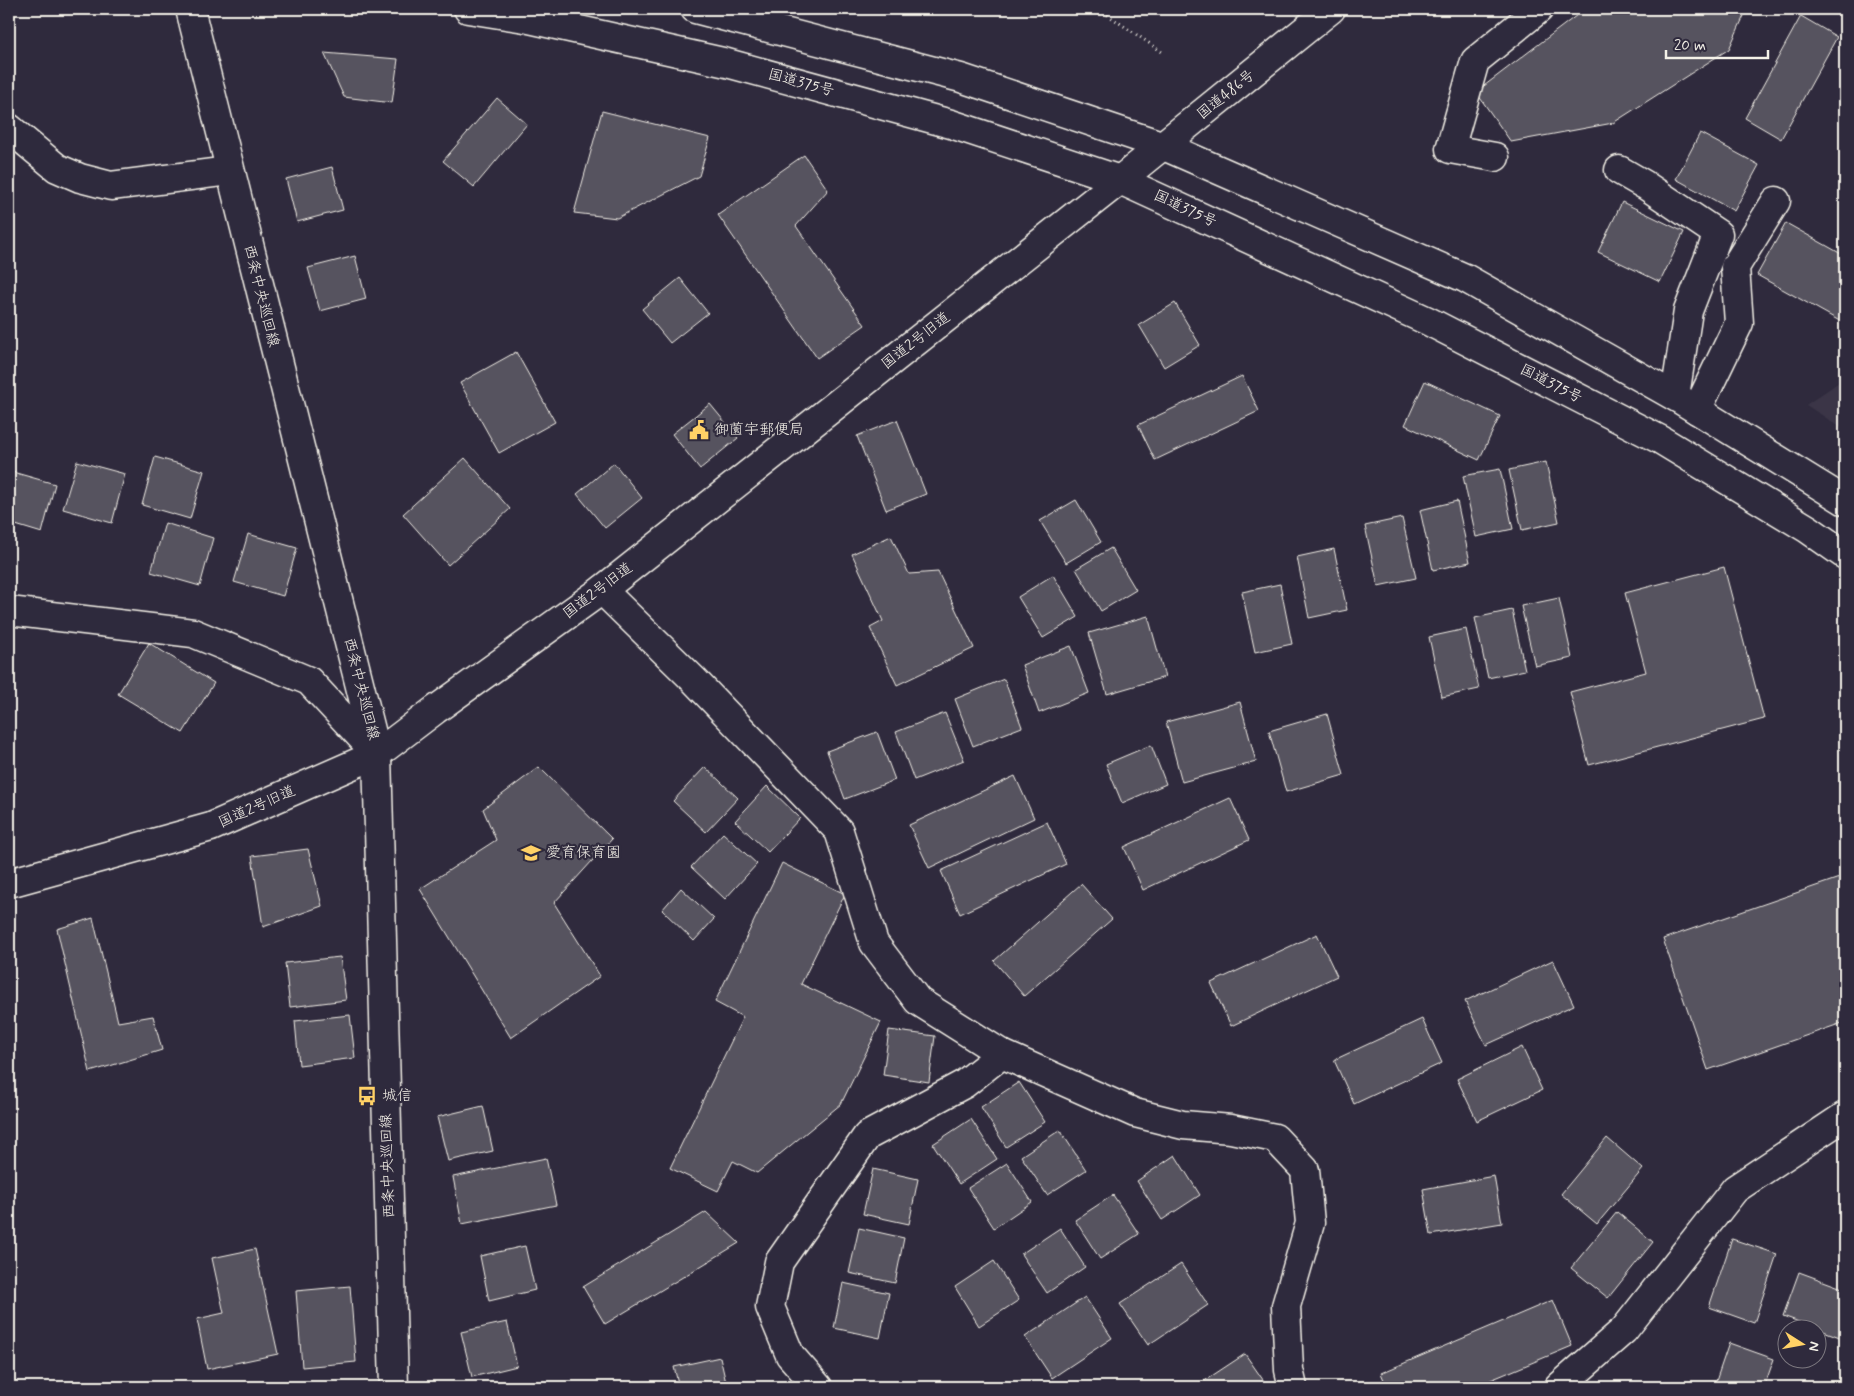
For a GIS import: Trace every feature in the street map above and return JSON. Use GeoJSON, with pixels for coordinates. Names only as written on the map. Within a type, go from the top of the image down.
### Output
{"type":"FeatureCollection","features":[{"type":"Feature","properties":{"kind":"main road","name":"西条中央巡回線"},"geometry":{"type":"LineString","coordinates":[[190,9],[377,754],[394,1387]]}},
{"type":"Feature","properties":{"kind":"main road","name":"国道375号"},"geometry":{"type":"LineString","coordinates":[[468,9],[524,18],[727,63],[951,124],[1120,180],[1428,321],[1661,440],[1808,529],[1845,555]]}},
{"type":"Feature","properties":{"kind":"main road"},"geometry":{"type":"LineString","coordinates":[[695,9],[961,78],[1164,146],[1465,278],[1686,403],[1845,501]]}},
{"type":"Feature","properties":{"kind":"main road","name":"国道486号"},"geometry":{"type":"LineString","coordinates":[[1120,180],[1332,9]]}},
{"type":"Feature","properties":{"kind":"main road"},"geometry":{"type":"LineString","coordinates":[[1495,157],[1450,149],[1475,61],[1539,9]]}},
{"type":"Feature","properties":{"kind":"main road"},"geometry":{"type":"LineString","coordinates":[[9,128],[57,168],[80,178],[111,186],[230,171]]}},
{"type":"Feature","properties":{"kind":"main road"},"geometry":{"type":"LineString","coordinates":[[1619,170],[1646,185],[1718,234],[1688,312],[1686,403]]}},
{"type":"Feature","properties":{"kind":"main road","name":"国道2号旧道"},"geometry":{"type":"LineString","coordinates":[[9,883],[211,827],[377,754],[434,710],[602,590],[1120,180]]}},
{"type":"Feature","properties":{"kind":"main road"},"geometry":{"type":"LineString","coordinates":[[1686,403],[1739,323],[1735,267],[1776,201]]}},
{"type":"Feature","properties":{"kind":"main road"},"geometry":{"type":"LineString","coordinates":[[602,590],[693,679],[839,831],[874,943],[918,1001],[1002,1054],[1135,1113],[1183,1125],[1231,1129],[1276,1138],[1305,1170],[1310,1223],[1286,1306],[1289,1370],[1293,1387]]}},
{"type":"Feature","properties":{"kind":"main road"},"geometry":{"type":"LineString","coordinates":[[9,611],[193,633],[309,681],[377,754]]}},
{"type":"Feature","properties":{"kind":"main road"},"geometry":{"type":"LineString","coordinates":[[818,1387],[790,1355],[770,1308],[779,1262],[867,1136],[964,1084],[1002,1054]]}},
{"type":"Feature","properties":{"kind":"main road"},"geometry":{"type":"LineString","coordinates":[[1559,1387],[1624,1330],[1735,1189],[1845,1116]]}},
{"type":"Feature","properties":{"kind":"path"},"geometry":{"type":"LineString","coordinates":[[1099,9],[1162,52]]}},
{"type":"Feature","properties":{"kind":"shaded area"},"geometry":{"type":"Polygon","coordinates":[[[1845,378],[1845,430],[1806,405],[1845,378]]]}},
{"type":"Feature","properties":{"kind":"building"},"geometry":{"type":"Polygon","coordinates":[[[1585,9],[1747,9],[1729,49],[1613,123],[1511,142],[1476,92],[1585,9]]]}},
{"type":"Feature","properties":{"kind":"building"},"geometry":{"type":"Polygon","coordinates":[[[1801,16],[1837,37],[1781,139],[1745,118],[1801,16]]]}},
{"type":"Feature","properties":{"kind":"building"},"geometry":{"type":"Polygon","coordinates":[[[324,53],[398,59],[392,103],[344,97],[324,53]]]}},
{"type":"Feature","properties":{"kind":"building"},"geometry":{"type":"Polygon","coordinates":[[[497,98],[527,124],[474,187],[443,161],[497,98]]]}},
{"type":"Feature","properties":{"kind":"building"},"geometry":{"type":"Polygon","coordinates":[[[602,111],[710,138],[699,176],[617,218],[574,213],[602,111]]]}},
{"type":"Feature","properties":{"kind":"building"},"geometry":{"type":"Polygon","coordinates":[[[1700,133],[1759,165],[1734,211],[1676,179],[1700,133]]]}},
{"type":"Feature","properties":{"kind":"building"},"geometry":{"type":"Polygon","coordinates":[[[804,155],[828,190],[796,226],[865,325],[817,358],[718,215],[804,155]]]}},
{"type":"Feature","properties":{"kind":"building"},"geometry":{"type":"Polygon","coordinates":[[[332,167],[343,210],[297,222],[286,179],[332,167]]]}},
{"type":"Feature","properties":{"kind":"building"},"geometry":{"type":"Polygon","coordinates":[[[1622,202],[1684,232],[1660,282],[1598,252],[1622,202]]]}},
{"type":"Feature","properties":{"kind":"building"},"geometry":{"type":"Polygon","coordinates":[[[1786,223],[1845,256],[1845,324],[1757,275],[1786,223]]]}},
{"type":"Feature","properties":{"kind":"building"},"geometry":{"type":"Polygon","coordinates":[[[355,256],[366,299],[320,311],[308,268],[355,256]]]}},
{"type":"Feature","properties":{"kind":"building"},"geometry":{"type":"Polygon","coordinates":[[[680,278],[708,313],[670,343],[642,309],[680,278]]]}},
{"type":"Feature","properties":{"kind":"building"},"geometry":{"type":"Polygon","coordinates":[[[1175,303],[1200,345],[1164,367],[1139,325],[1175,303]]]}},
{"type":"Feature","properties":{"kind":"building"},"geometry":{"type":"Polygon","coordinates":[[[516,352],[555,422],[499,453],[460,383],[516,352]]]}},
{"type":"Feature","properties":{"kind":"building"},"geometry":{"type":"Polygon","coordinates":[[[1242,376],[1259,411],[1155,460],[1138,425],[1242,376]]]}},
{"type":"Feature","properties":{"kind":"building"},"geometry":{"type":"Polygon","coordinates":[[[1425,381],[1500,416],[1479,460],[1405,425],[1425,381]]]}},
{"type":"Feature","properties":{"kind":"building"},"geometry":{"type":"Polygon","coordinates":[[[710,404],[738,438],[700,469],[672,434],[710,404]]]}},
{"type":"Feature","properties":{"kind":"building"},"geometry":{"type":"Polygon","coordinates":[[[897,420],[926,494],[886,510],[857,436],[897,420]]]}},
{"type":"Feature","properties":{"kind":"building"},"geometry":{"type":"Polygon","coordinates":[[[155,457],[204,471],[190,519],[142,505],[155,457]]]}},
{"type":"Feature","properties":{"kind":"building"},"geometry":{"type":"Polygon","coordinates":[[[465,458],[510,509],[448,565],[403,514],[465,458]]]}},
{"type":"Feature","properties":{"kind":"building"},"geometry":{"type":"Polygon","coordinates":[[[77,461],[125,474],[112,523],[63,509],[77,461]]]}},
{"type":"Feature","properties":{"kind":"building"},"geometry":{"type":"Polygon","coordinates":[[[1546,462],[1559,522],[1522,530],[1509,470],[1546,462]]]}},
{"type":"Feature","properties":{"kind":"building"},"geometry":{"type":"Polygon","coordinates":[[[614,463],[642,498],[605,528],[577,494],[614,463]]]}},
{"type":"Feature","properties":{"kind":"building"},"geometry":{"type":"Polygon","coordinates":[[[1500,469],[1513,529],[1476,537],[1463,476],[1500,469]]]}},
{"type":"Feature","properties":{"kind":"building"},"geometry":{"type":"Polygon","coordinates":[[[9,471],[55,484],[42,533],[9,523],[9,471]]]}},
{"type":"Feature","properties":{"kind":"building"},"geometry":{"type":"Polygon","coordinates":[[[1076,500],[1101,542],[1066,563],[1040,521],[1076,500]]]}},
{"type":"Feature","properties":{"kind":"building"},"geometry":{"type":"Polygon","coordinates":[[[1457,501],[1470,562],[1433,570],[1420,510],[1457,501]]]}},
{"type":"Feature","properties":{"kind":"building"},"geometry":{"type":"Polygon","coordinates":[[[1402,518],[1416,578],[1378,586],[1365,526],[1402,518]]]}},
{"type":"Feature","properties":{"kind":"building"},"geometry":{"type":"Polygon","coordinates":[[[165,523],[213,538],[200,586],[151,572],[165,523]]]}},
{"type":"Feature","properties":{"kind":"building"},"geometry":{"type":"Polygon","coordinates":[[[248,534],[297,548],[283,596],[234,582],[248,534]]]}},
{"type":"Feature","properties":{"kind":"building"},"geometry":{"type":"Polygon","coordinates":[[[891,536],[909,574],[938,572],[974,648],[897,685],[870,628],[883,621],[852,554],[891,536]]]}},
{"type":"Feature","properties":{"kind":"building"},"geometry":{"type":"Polygon","coordinates":[[[1111,548],[1136,590],[1101,611],[1076,569],[1111,548]]]}},
{"type":"Feature","properties":{"kind":"building"},"geometry":{"type":"Polygon","coordinates":[[[1334,549],[1347,610],[1309,618],[1297,557],[1334,549]]]}},
{"type":"Feature","properties":{"kind":"building"},"geometry":{"type":"Polygon","coordinates":[[[1724,567],[1764,719],[1589,765],[1570,692],[1646,672],[1625,593],[1724,567]]]}},
{"type":"Feature","properties":{"kind":"building"},"geometry":{"type":"Polygon","coordinates":[[[1053,575],[1078,617],[1043,638],[1018,597],[1053,575]]]}},
{"type":"Feature","properties":{"kind":"building"},"geometry":{"type":"Polygon","coordinates":[[[1280,584],[1292,644],[1255,652],[1242,592],[1280,584]]]}},
{"type":"Feature","properties":{"kind":"building"},"geometry":{"type":"Polygon","coordinates":[[[1559,598],[1572,658],[1535,666],[1521,606],[1559,598]]]}},
{"type":"Feature","properties":{"kind":"building"},"geometry":{"type":"Polygon","coordinates":[[[1512,610],[1525,670],[1488,678],[1475,618],[1512,610]]]}},
{"type":"Feature","properties":{"kind":"building"},"geometry":{"type":"Polygon","coordinates":[[[1148,616],[1165,677],[1107,694],[1089,633],[1148,616]]]}},
{"type":"Feature","properties":{"kind":"building"},"geometry":{"type":"Polygon","coordinates":[[[1466,629],[1479,689],[1442,697],[1429,637],[1466,629]]]}},
{"type":"Feature","properties":{"kind":"building"},"geometry":{"type":"Polygon","coordinates":[[[149,643],[214,683],[183,733],[118,694],[149,643]]]}},
{"type":"Feature","properties":{"kind":"building"},"geometry":{"type":"Polygon","coordinates":[[[1071,646],[1089,693],[1039,713],[1022,665],[1071,646]]]}},
{"type":"Feature","properties":{"kind":"building"},"geometry":{"type":"Polygon","coordinates":[[[1004,679],[1022,727],[973,746],[955,699],[1004,679]]]}},
{"type":"Feature","properties":{"kind":"building"},"geometry":{"type":"Polygon","coordinates":[[[1240,702],[1256,762],[1182,782],[1166,722],[1240,702]]]}},
{"type":"Feature","properties":{"kind":"building"},"geometry":{"type":"Polygon","coordinates":[[[945,713],[964,760],[914,780],[896,732],[945,713]]]}},
{"type":"Feature","properties":{"kind":"building"},"geometry":{"type":"Polygon","coordinates":[[[1327,714],[1344,775],[1286,792],[1269,731],[1327,714]]]}},
{"type":"Feature","properties":{"kind":"building"},"geometry":{"type":"Polygon","coordinates":[[[877,732],[895,780],[845,799],[827,751],[877,732]]]}},
{"type":"Feature","properties":{"kind":"building"},"geometry":{"type":"Polygon","coordinates":[[[1151,745],[1166,784],[1122,803],[1106,764],[1151,745]]]}},
{"type":"Feature","properties":{"kind":"building"},"geometry":{"type":"Polygon","coordinates":[[[539,767],[612,839],[554,903],[600,976],[511,1038],[420,889],[496,840],[483,809],[539,767]]]}},
{"type":"Feature","properties":{"kind":"building"},"geometry":{"type":"Polygon","coordinates":[[[705,767],[738,798],[706,832],[673,801],[705,767]]]}},
{"type":"Feature","properties":{"kind":"building"},"geometry":{"type":"Polygon","coordinates":[[[1015,776],[1034,818],[929,868],[909,825],[1015,776]]]}},
{"type":"Feature","properties":{"kind":"building"},"geometry":{"type":"Polygon","coordinates":[[[767,786],[800,818],[768,852],[735,821],[767,786]]]}},
{"type":"Feature","properties":{"kind":"building"},"geometry":{"type":"Polygon","coordinates":[[[1230,798],[1249,840],[1143,890],[1124,847],[1230,798]]]}},
{"type":"Feature","properties":{"kind":"building"},"geometry":{"type":"Polygon","coordinates":[[[1047,822],[1066,864],[960,914],[941,871],[1047,822]]]}},
{"type":"Feature","properties":{"kind":"building"},"geometry":{"type":"Polygon","coordinates":[[[723,833],[757,864],[725,899],[691,867],[723,833]]]}},
{"type":"Feature","properties":{"kind":"building"},"geometry":{"type":"Polygon","coordinates":[[[308,849],[322,906],[263,927],[252,856],[308,849]]]}},
{"type":"Feature","properties":{"kind":"building"},"geometry":{"type":"Polygon","coordinates":[[[782,863],[845,894],[801,984],[881,1022],[841,1104],[757,1173],[733,1161],[718,1191],[670,1168],[743,1017],[715,1002],[782,863]]]}},
{"type":"Feature","properties":{"kind":"building"},"geometry":{"type":"Polygon","coordinates":[[[1845,876],[1845,1022],[1708,1070],[1663,939],[1845,876]]]}},
{"type":"Feature","properties":{"kind":"building"},"geometry":{"type":"Polygon","coordinates":[[[1081,884],[1112,919],[1024,996],[994,961],[1081,884]]]}},
{"type":"Feature","properties":{"kind":"building"},"geometry":{"type":"Polygon","coordinates":[[[681,888],[714,919],[694,941],[662,910],[681,888]]]}},
{"type":"Feature","properties":{"kind":"building"},"geometry":{"type":"Polygon","coordinates":[[[93,918],[118,1022],[153,1016],[162,1050],[90,1072],[57,929],[93,918]]]}},
{"type":"Feature","properties":{"kind":"building"},"geometry":{"type":"Polygon","coordinates":[[[1317,934],[1337,976],[1231,1026],[1211,983],[1317,934]]]}},
{"type":"Feature","properties":{"kind":"building"},"geometry":{"type":"Polygon","coordinates":[[[340,957],[346,1000],[290,1007],[285,963],[340,957]]]}},
{"type":"Feature","properties":{"kind":"building"},"geometry":{"type":"Polygon","coordinates":[[[1553,960],[1574,1005],[1486,1045],[1465,1001],[1553,960]]]}},
{"type":"Feature","properties":{"kind":"building"},"geometry":{"type":"Polygon","coordinates":[[[350,1015],[355,1058],[299,1065],[295,1021],[350,1015]]]}},
{"type":"Feature","properties":{"kind":"building"},"geometry":{"type":"Polygon","coordinates":[[[1422,1019],[1442,1063],[1354,1104],[1334,1060],[1422,1019]]]}},
{"type":"Feature","properties":{"kind":"building"},"geometry":{"type":"Polygon","coordinates":[[[889,1030],[935,1036],[929,1082],[883,1075],[889,1030]]]}},
{"type":"Feature","properties":{"kind":"building"},"geometry":{"type":"Polygon","coordinates":[[[1522,1047],[1542,1090],[1477,1121],[1457,1079],[1522,1047]]]}},
{"type":"Feature","properties":{"kind":"building"},"geometry":{"type":"Polygon","coordinates":[[[1019,1082],[1045,1122],[1006,1147],[981,1107],[1019,1082]]]}},
{"type":"Feature","properties":{"kind":"building"},"geometry":{"type":"Polygon","coordinates":[[[483,1106],[493,1151],[448,1161],[437,1117],[483,1106]]]}},
{"type":"Feature","properties":{"kind":"building"},"geometry":{"type":"Polygon","coordinates":[[[971,1119],[997,1159],[959,1184],[933,1144],[971,1119]]]}},
{"type":"Feature","properties":{"kind":"building"},"geometry":{"type":"Polygon","coordinates":[[[1060,1130],[1086,1170],[1047,1195],[1021,1156],[1060,1130]]]}},
{"type":"Feature","properties":{"kind":"building"},"geometry":{"type":"Polygon","coordinates":[[[1607,1138],[1643,1169],[1597,1224],[1561,1194],[1607,1138]]]}},
{"type":"Feature","properties":{"kind":"building"},"geometry":{"type":"Polygon","coordinates":[[[1175,1155],[1200,1195],[1162,1220],[1137,1181],[1175,1155]]]}},
{"type":"Feature","properties":{"kind":"building"},"geometry":{"type":"Polygon","coordinates":[[[546,1158],[556,1205],[462,1224],[453,1177],[546,1158]]]}},
{"type":"Feature","properties":{"kind":"building"},"geometry":{"type":"Polygon","coordinates":[[[1007,1163],[1032,1202],[994,1228],[968,1188],[1007,1163]]]}},
{"type":"Feature","properties":{"kind":"building"},"geometry":{"type":"Polygon","coordinates":[[[873,1169],[918,1179],[909,1224],[863,1214],[873,1169]]]}},
{"type":"Feature","properties":{"kind":"building"},"geometry":{"type":"Polygon","coordinates":[[[1494,1176],[1502,1223],[1431,1235],[1423,1189],[1494,1176]]]}},
{"type":"Feature","properties":{"kind":"building"},"geometry":{"type":"Polygon","coordinates":[[[1113,1195],[1139,1234],[1100,1259],[1075,1220],[1113,1195]]]}},
{"type":"Feature","properties":{"kind":"building"},"geometry":{"type":"Polygon","coordinates":[[[706,1212],[739,1243],[605,1324],[583,1287],[706,1212]]]}},
{"type":"Feature","properties":{"kind":"building"},"geometry":{"type":"Polygon","coordinates":[[[1617,1212],[1653,1242],[1608,1298],[1571,1268],[1617,1212]]]}},
{"type":"Feature","properties":{"kind":"building"},"geometry":{"type":"Polygon","coordinates":[[[859,1228],[904,1238],[895,1283],[849,1273],[859,1228]]]}},
{"type":"Feature","properties":{"kind":"building"},"geometry":{"type":"Polygon","coordinates":[[[1060,1228],[1085,1267],[1047,1293],[1021,1254],[1060,1228]]]}},
{"type":"Feature","properties":{"kind":"building"},"geometry":{"type":"Polygon","coordinates":[[[1732,1239],[1777,1254],[1754,1323],[1709,1307],[1732,1239]]]}},
{"type":"Feature","properties":{"kind":"building"},"geometry":{"type":"Polygon","coordinates":[[[525,1246],[535,1290],[489,1301],[480,1256],[525,1246]]]}},
{"type":"Feature","properties":{"kind":"building"},"geometry":{"type":"Polygon","coordinates":[[[255,1249],[278,1354],[207,1369],[197,1319],[224,1313],[212,1258],[255,1249]]]}},
{"type":"Feature","properties":{"kind":"building"},"geometry":{"type":"Polygon","coordinates":[[[994,1261],[1019,1300],[979,1326],[955,1287],[994,1261]]]}},
{"type":"Feature","properties":{"kind":"building"},"geometry":{"type":"Polygon","coordinates":[[[1181,1264],[1208,1305],[1148,1345],[1120,1304],[1181,1264]]]}},
{"type":"Feature","properties":{"kind":"building"},"geometry":{"type":"Polygon","coordinates":[[[1799,1272],[1845,1289],[1845,1339],[1826,1332],[1826,1318],[1788,1318],[1783,1316],[1799,1272]]]}},
{"type":"Feature","properties":{"kind":"building"},"geometry":{"type":"Polygon","coordinates":[[[843,1283],[889,1293],[880,1338],[834,1328],[843,1283]]]}},
{"type":"Feature","properties":{"kind":"building"},"geometry":{"type":"Polygon","coordinates":[[[350,1286],[356,1362],[302,1367],[296,1291],[350,1286]]]}},
{"type":"Feature","properties":{"kind":"building"},"geometry":{"type":"Polygon","coordinates":[[[1085,1297],[1112,1338],[1052,1378],[1025,1337],[1085,1297]]]}},
{"type":"Feature","properties":{"kind":"building"},"geometry":{"type":"Polygon","coordinates":[[[1553,1300],[1572,1346],[1474,1387],[1387,1387],[1381,1373],[1553,1300]]]}},
{"type":"Feature","properties":{"kind":"building"},"geometry":{"type":"Polygon","coordinates":[[[507,1322],[517,1366],[472,1377],[461,1332],[507,1322]]]}},
{"type":"Feature","properties":{"kind":"building"},"geometry":{"type":"Polygon","coordinates":[[[1729,1343],[1774,1359],[1764,1387],[1714,1387],[1729,1343]]]}},
{"type":"Feature","properties":{"kind":"building"},"geometry":{"type":"Polygon","coordinates":[[[1245,1354],[1268,1387],[1195,1387],[1245,1354]]]}},
{"type":"Feature","properties":{"kind":"building"},"geometry":{"type":"Polygon","coordinates":[[[720,1357],[727,1387],[679,1387],[674,1367],[720,1357]]]}},
{"type":"Feature","properties":{"kind":"place","name":"御薗宇郵便局"},"geometry":{"type":"Point","coordinates":[699,430]}},
{"type":"Feature","properties":{"kind":"place","name":"愛育保育園"},"geometry":{"type":"Point","coordinates":[531,853]}},
{"type":"Feature","properties":{"kind":"place","name":"城信"},"geometry":{"type":"Point","coordinates":[367,1096]}}]}
